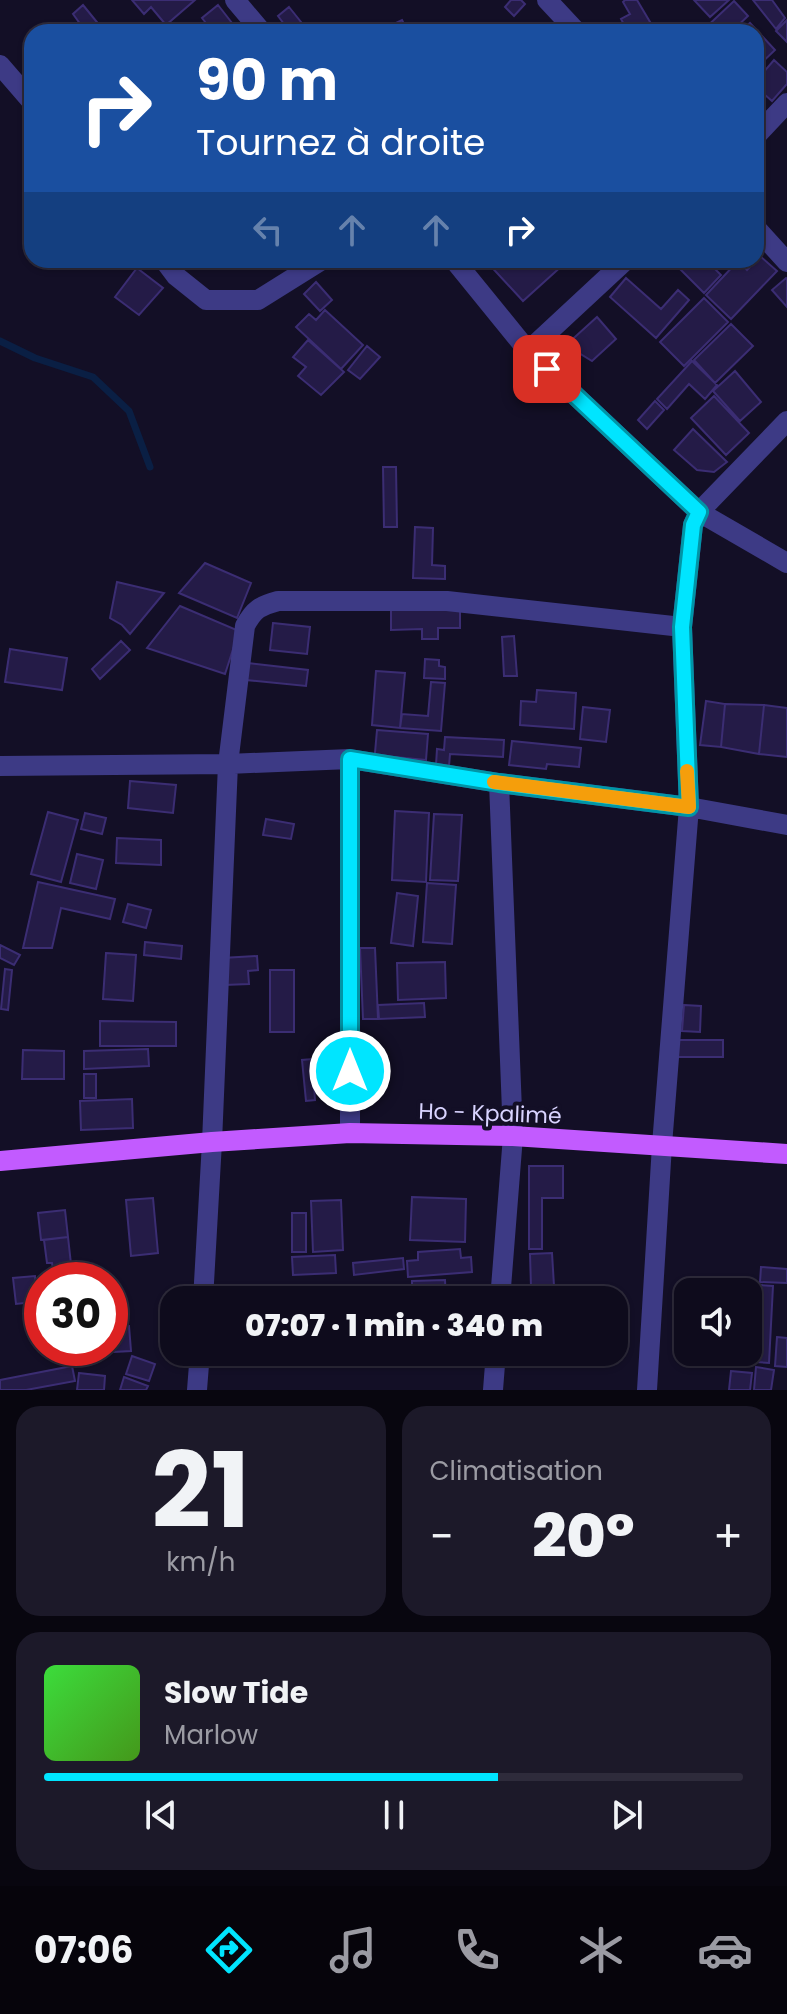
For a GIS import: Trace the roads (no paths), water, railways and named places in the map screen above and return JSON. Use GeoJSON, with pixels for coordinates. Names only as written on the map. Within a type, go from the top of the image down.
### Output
{"type":"FeatureCollection","features":[{"type":"Feature","properties":{"kind":"main road","name":"Ho - Kpalimé"},"geometry":{"type":"LineString","coordinates":[[0,1161],[350,1133],[513,1136],[787,1154]]}},
{"type":"Feature","properties":{"kind":"street"},"geometry":{"type":"LineString","coordinates":[[235,0],[255,24]]}},
{"type":"Feature","properties":{"kind":"street"},"geometry":{"type":"LineString","coordinates":[[547,0],[570,24]]}},
{"type":"Feature","properties":{"kind":"street"},"geometry":{"type":"LineString","coordinates":[[0,65],[24,93]]}},
{"type":"Feature","properties":{"kind":"street"},"geometry":{"type":"LineString","coordinates":[[764,127],[787,103]]}},
{"type":"Feature","properties":{"kind":"street"},"geometry":{"type":"LineString","coordinates":[[764,237],[787,262]]}},
{"type":"Feature","properties":{"kind":"street"},"geometry":{"type":"LineString","coordinates":[[170,268],[206,300],[258,300],[309,268]]}},
{"type":"Feature","properties":{"kind":"street"},"geometry":{"type":"LineString","coordinates":[[461,268],[528,351],[699,512],[787,563]]}},
{"type":"Feature","properties":{"kind":"street"},"geometry":{"type":"LineString","coordinates":[[528,351],[617,268]]}},
{"type":"Feature","properties":{"kind":"street"},"geometry":{"type":"LineString","coordinates":[[647,1390],[662,1145],[689,807],[682,627],[693,525],[699,512],[787,421]]}},
{"type":"Feature","properties":{"kind":"street"},"geometry":{"type":"LineString","coordinates":[[204,1286],[228,764],[245,626],[250,616],[260,606],[278,601],[447,601],[682,627]]}},
{"type":"Feature","properties":{"kind":"street"},"geometry":{"type":"LineString","coordinates":[[350,759],[350,1133]]}},
{"type":"Feature","properties":{"kind":"street"},"geometry":{"type":"LineString","coordinates":[[0,766],[228,764],[350,759],[499,783],[689,807],[787,825]]}},
{"type":"Feature","properties":{"kind":"street"},"geometry":{"type":"LineString","coordinates":[[499,783],[513,1136],[501,1286]]}},
{"type":"Feature","properties":{"kind":"street"},"geometry":{"type":"LineString","coordinates":[[197,1390],[199,1366]]}},
{"type":"Feature","properties":{"kind":"street"},"geometry":{"type":"LineString","coordinates":[[493,1390],[495,1366]]}},
{"type":"Feature","properties":{"kind":"waterway"},"geometry":{"type":"LineString","coordinates":[[0,341],[35,358],[93,377],[129,411],[150,467]]}}]}
